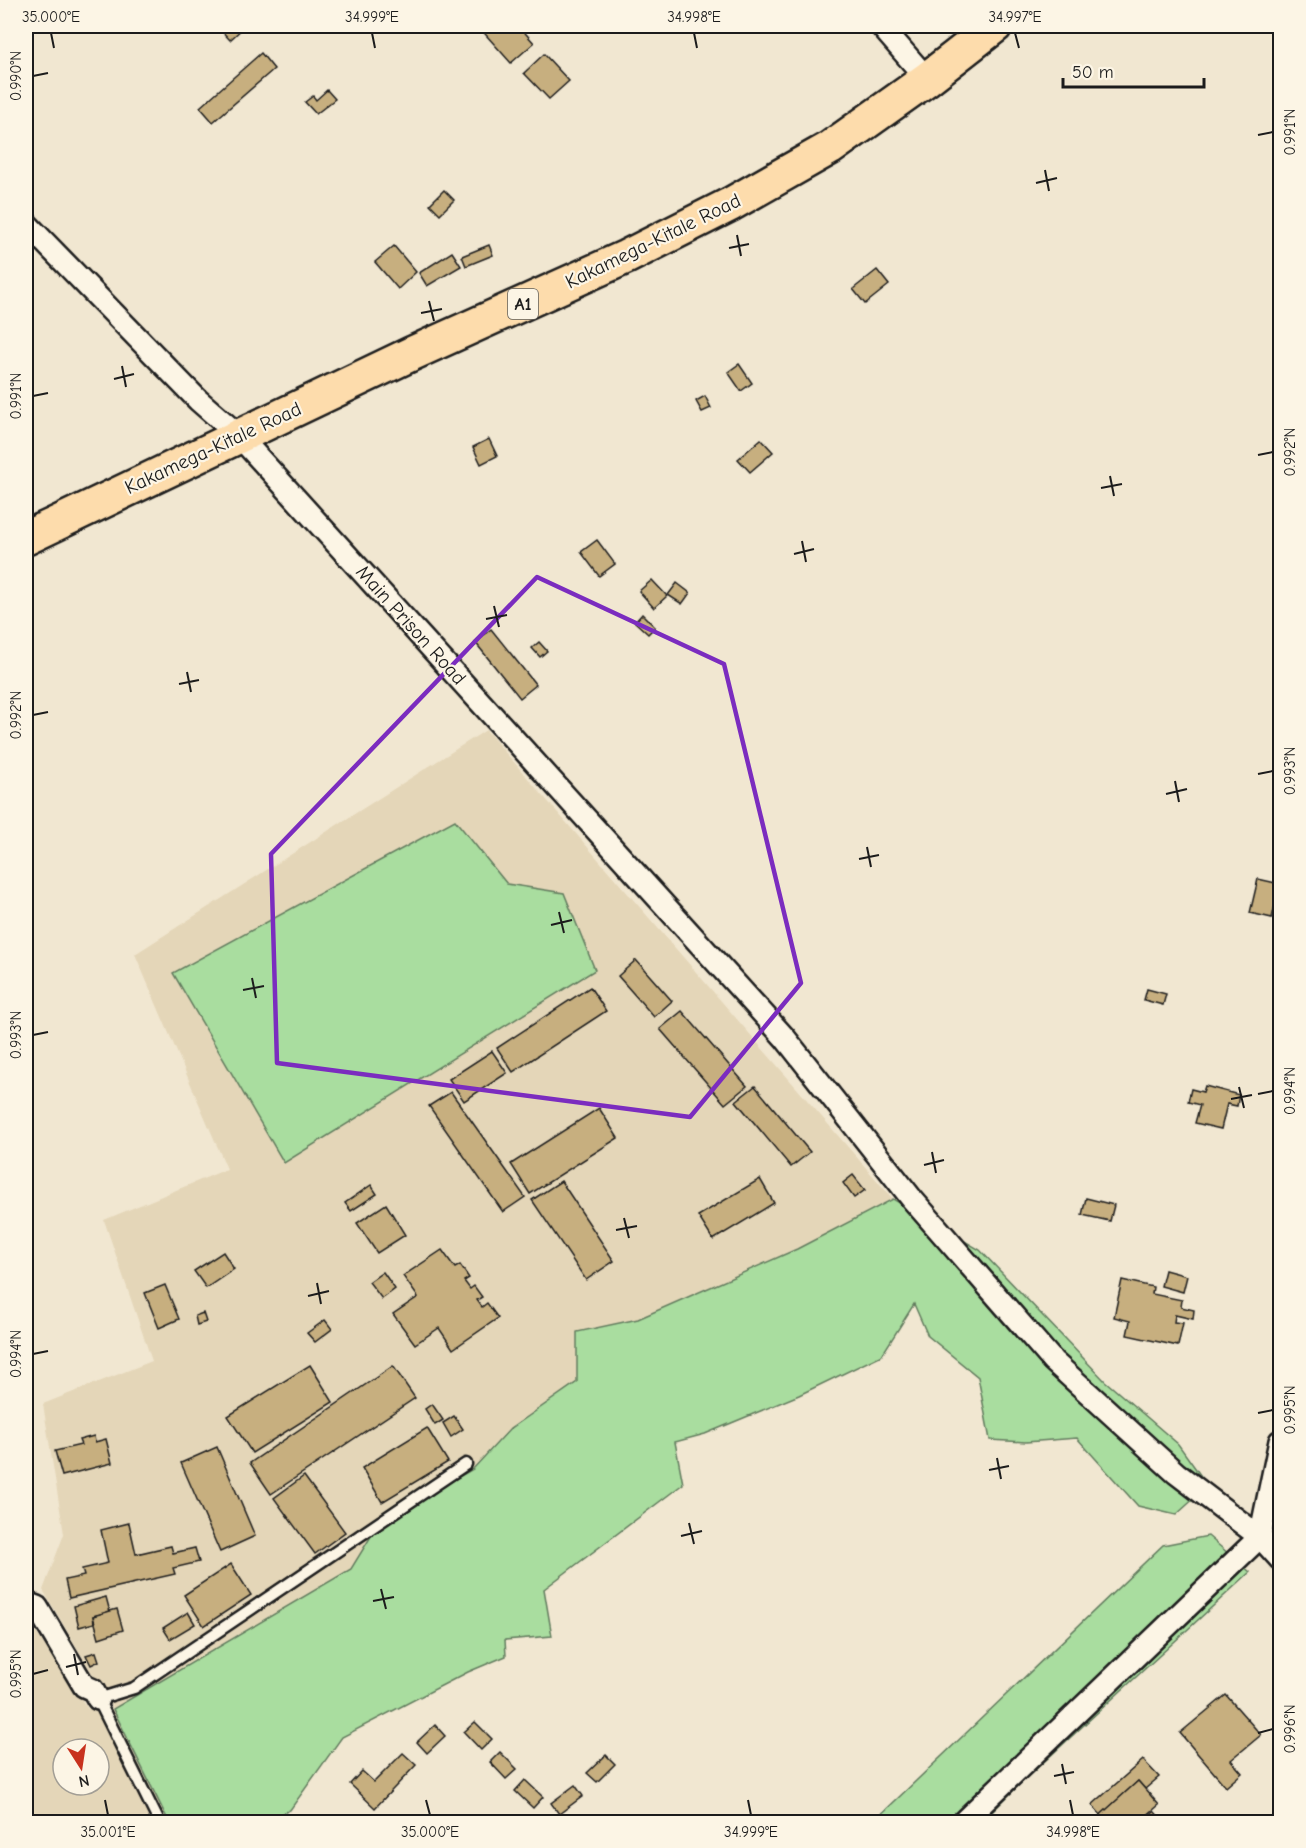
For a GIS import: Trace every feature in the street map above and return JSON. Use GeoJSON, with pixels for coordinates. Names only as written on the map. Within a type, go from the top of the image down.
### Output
{"type":"FeatureCollection","features":[{"type":"Feature","properties":{"kind":"highway","name":"Kakamega-Kitale Road"},"geometry":{"type":"LineString","coordinates":[[26,537],[238,435],[626,257],[731,204],[830,148],[927,79],[995,26]]}},
{"type":"Feature","properties":{"kind":"street"},"geometry":{"type":"LineString","coordinates":[[880,26],[927,79]]}},
{"type":"Feature","properties":{"kind":"street","name":"Main Prison Road"},"geometry":{"type":"LineString","coordinates":[[26,224],[198,399],[238,435],[785,1038],[912,1199],[1053,1361],[1176,1473],[1260,1537],[1281,1559]]}},
{"type":"Feature","properties":{"kind":"street"},"geometry":{"type":"LineString","coordinates":[[969,1820],[1260,1537],[1281,1441]]}},
{"type":"Feature","properties":{"kind":"street"},"geometry":{"type":"LineString","coordinates":[[26,1603],[37,1607],[84,1686],[93,1690],[98,1699]]}},
{"type":"Feature","properties":{"kind":"lane"},"geometry":{"type":"LineString","coordinates":[[159,1822],[98,1699],[134,1689],[466,1464]]}},
{"type":"Feature","properties":{"kind":"highlighted area"},"geometry":{"type":"Polygon","coordinates":[[[537,577],[724,664],[801,983],[690,1117],[277,1063],[271,854],[537,577]]]}},
{"type":"Feature","properties":{"kind":"shaded area"},"geometry":{"type":"Polygon","coordinates":[[[486,730],[893,1199],[797,1249],[638,1319],[577,1332],[577,1382],[510,1429],[473,1469],[410,1505],[373,1533],[351,1569],[113,1709],[43,1590],[64,1534],[43,1404],[152,1361],[104,1220],[227,1169],[135,954],[486,730]]]}},
{"type":"Feature","properties":{"kind":"shaded area"},"geometry":{"type":"Polygon","coordinates":[[[26,1618],[88,1709],[113,1709],[169,1822],[26,1822],[26,1618]]]}},
{"type":"Feature","properties":{"kind":"green space"},"geometry":{"type":"Polygon","coordinates":[[[455,820],[507,884],[564,893],[595,970],[284,1163],[173,973],[455,820]]]}},
{"type":"Feature","properties":{"kind":"green space"},"geometry":{"type":"Polygon","coordinates":[[[893,1199],[980,1250],[1105,1381],[1178,1444],[1208,1486],[1176,1515],[1138,1506],[1077,1438],[1026,1442],[990,1440],[978,1377],[928,1336],[914,1304],[882,1355],[799,1395],[705,1434],[675,1442],[683,1484],[544,1589],[552,1636],[505,1640],[506,1656],[468,1672],[342,1737],[290,1810],[265,1822],[169,1822],[113,1709],[351,1569],[373,1533],[410,1505],[473,1469],[510,1429],[577,1382],[577,1332],[638,1319],[797,1249],[893,1199]]]}},
{"type":"Feature","properties":{"kind":"green space"},"geometry":{"type":"Polygon","coordinates":[[[1208,1536],[1250,1572],[1021,1783],[982,1822],[873,1822],[1163,1545],[1208,1536]]]}},
{"type":"Feature","properties":{"kind":"building"},"geometry":{"type":"Polygon","coordinates":[[[217,26],[245,26],[230,40],[217,26]]]}},
{"type":"Feature","properties":{"kind":"building"},"geometry":{"type":"Polygon","coordinates":[[[478,26],[519,26],[534,43],[511,63],[478,26]]]}},
{"type":"Feature","properties":{"kind":"building"},"geometry":{"type":"Polygon","coordinates":[[[261,53],[274,69],[213,122],[200,107],[261,53]]]}},
{"type":"Feature","properties":{"kind":"building"},"geometry":{"type":"Polygon","coordinates":[[[544,54],[569,81],[549,99],[524,73],[544,54]]]}},
{"type":"Feature","properties":{"kind":"building"},"geometry":{"type":"Polygon","coordinates":[[[327,90],[335,99],[316,114],[305,102],[313,96],[316,100],[327,90]]]}},
{"type":"Feature","properties":{"kind":"building"},"geometry":{"type":"Polygon","coordinates":[[[444,190],[454,200],[440,214],[430,204],[444,190]]]}},
{"type":"Feature","properties":{"kind":"building"},"geometry":{"type":"Polygon","coordinates":[[[489,245],[493,255],[466,266],[462,256],[489,245]]]}},
{"type":"Feature","properties":{"kind":"building"},"geometry":{"type":"Polygon","coordinates":[[[394,246],[416,272],[398,289],[375,262],[394,246]]]}},
{"type":"Feature","properties":{"kind":"building"},"geometry":{"type":"Polygon","coordinates":[[[452,252],[461,266],[427,286],[419,273],[452,252]]]}},
{"type":"Feature","properties":{"kind":"building"},"geometry":{"type":"Polygon","coordinates":[[[877,270],[889,285],[865,304],[853,289],[877,270]]]}},
{"type":"Feature","properties":{"kind":"building"},"geometry":{"type":"Polygon","coordinates":[[[739,364],[752,383],[741,391],[728,372],[739,364]]]}},
{"type":"Feature","properties":{"kind":"building"},"geometry":{"type":"Polygon","coordinates":[[[705,396],[711,408],[702,412],[696,401],[705,396]]]}},
{"type":"Feature","properties":{"kind":"building"},"geometry":{"type":"Polygon","coordinates":[[[489,439],[497,456],[481,464],[473,447],[489,439]]]}},
{"type":"Feature","properties":{"kind":"building"},"geometry":{"type":"Polygon","coordinates":[[[761,439],[773,452],[750,472],[738,459],[761,439]]]}},
{"type":"Feature","properties":{"kind":"building"},"geometry":{"type":"Polygon","coordinates":[[[597,540],[615,564],[599,576],[581,552],[597,540]]]}},
{"type":"Feature","properties":{"kind":"building"},"geometry":{"type":"Polygon","coordinates":[[[652,580],[667,596],[654,608],[639,591],[652,580]]]}},
{"type":"Feature","properties":{"kind":"building"},"geometry":{"type":"Polygon","coordinates":[[[677,583],[690,593],[682,604],[668,595],[677,583]]]}},
{"type":"Feature","properties":{"kind":"building"},"geometry":{"type":"Polygon","coordinates":[[[642,614],[655,627],[648,634],[635,622],[642,614]]]}},
{"type":"Feature","properties":{"kind":"building"},"geometry":{"type":"Polygon","coordinates":[[[491,629],[536,685],[520,698],[475,642],[491,629]]]}},
{"type":"Feature","properties":{"kind":"building"},"geometry":{"type":"Polygon","coordinates":[[[539,642],[547,651],[540,657],[532,648],[539,642]]]}},
{"type":"Feature","properties":{"kind":"building"},"geometry":{"type":"Polygon","coordinates":[[[1258,879],[1280,884],[1272,918],[1250,913],[1258,879]]]}},
{"type":"Feature","properties":{"kind":"building"},"geometry":{"type":"Polygon","coordinates":[[[636,960],[672,1001],[654,1017],[618,976],[636,960]]]}},
{"type":"Feature","properties":{"kind":"building"},"geometry":{"type":"Polygon","coordinates":[[[590,987],[606,1011],[513,1072],[497,1048],[590,987]]]}},
{"type":"Feature","properties":{"kind":"building"},"geometry":{"type":"Polygon","coordinates":[[[1147,989],[1166,994],[1163,1005],[1144,1000],[1147,989]]]}},
{"type":"Feature","properties":{"kind":"building"},"geometry":{"type":"Polygon","coordinates":[[[682,1011],[747,1086],[725,1104],[660,1029],[682,1011]]]}},
{"type":"Feature","properties":{"kind":"building"},"geometry":{"type":"Polygon","coordinates":[[[1276,1031],[1280,1032],[1280,1045],[1273,1043],[1276,1031]]]}},
{"type":"Feature","properties":{"kind":"building"},"geometry":{"type":"Polygon","coordinates":[[[492,1051],[507,1073],[464,1101],[449,1079],[492,1051]]]}},
{"type":"Feature","properties":{"kind":"building"},"geometry":{"type":"Polygon","coordinates":[[[755,1086],[810,1152],[791,1167],[736,1101],[755,1086]]]}},
{"type":"Feature","properties":{"kind":"building"},"geometry":{"type":"Polygon","coordinates":[[[1205,1086],[1239,1095],[1237,1106],[1227,1104],[1221,1129],[1195,1123],[1200,1105],[1188,1102],[1191,1089],[1203,1092],[1205,1086]]]}},
{"type":"Feature","properties":{"kind":"building"},"geometry":{"type":"Polygon","coordinates":[[[451,1092],[525,1197],[503,1212],[429,1106],[451,1092]]]}},
{"type":"Feature","properties":{"kind":"building"},"geometry":{"type":"Polygon","coordinates":[[[599,1108],[618,1138],[530,1194],[511,1164],[599,1108]]]}},
{"type":"Feature","properties":{"kind":"building"},"geometry":{"type":"Polygon","coordinates":[[[853,1175],[865,1190],[854,1198],[843,1183],[853,1175]]]}},
{"type":"Feature","properties":{"kind":"building"},"geometry":{"type":"Polygon","coordinates":[[[760,1179],[774,1203],[713,1240],[698,1216],[760,1179]]]}},
{"type":"Feature","properties":{"kind":"building"},"geometry":{"type":"Polygon","coordinates":[[[561,1181],[614,1261],[586,1280],[532,1200],[561,1181]]]}},
{"type":"Feature","properties":{"kind":"building"},"geometry":{"type":"Polygon","coordinates":[[[371,1185],[377,1194],[351,1211],[345,1203],[371,1185]]]}},
{"type":"Feature","properties":{"kind":"building"},"geometry":{"type":"Polygon","coordinates":[[[1086,1198],[1114,1205],[1110,1221],[1082,1215],[1086,1198]]]}},
{"type":"Feature","properties":{"kind":"building"},"geometry":{"type":"Polygon","coordinates":[[[386,1204],[405,1235],[377,1253],[357,1223],[386,1204]]]}},
{"type":"Feature","properties":{"kind":"building"},"geometry":{"type":"Polygon","coordinates":[[[442,1250],[455,1268],[460,1265],[469,1278],[464,1281],[470,1289],[474,1286],[482,1297],[477,1300],[482,1307],[487,1303],[498,1318],[453,1349],[439,1328],[415,1344],[393,1314],[418,1297],[403,1276],[442,1250]]]}},
{"type":"Feature","properties":{"kind":"building"},"geometry":{"type":"Polygon","coordinates":[[[223,1252],[234,1269],[206,1288],[194,1271],[223,1252]]]}},
{"type":"Feature","properties":{"kind":"building"},"geometry":{"type":"Polygon","coordinates":[[[1165,1270],[1187,1276],[1183,1292],[1161,1286],[1165,1270]]]}},
{"type":"Feature","properties":{"kind":"building"},"geometry":{"type":"Polygon","coordinates":[[[383,1272],[395,1289],[382,1299],[369,1282],[383,1272]]]}},
{"type":"Feature","properties":{"kind":"building"},"geometry":{"type":"Polygon","coordinates":[[[1122,1280],[1153,1287],[1152,1294],[1182,1300],[1181,1307],[1194,1310],[1193,1319],[1175,1315],[1174,1322],[1183,1323],[1178,1346],[1127,1335],[1130,1321],[1114,1317],[1122,1280]]]}},
{"type":"Feature","properties":{"kind":"building"},"geometry":{"type":"Polygon","coordinates":[[[165,1285],[179,1319],[159,1328],[145,1293],[165,1285]]]}},
{"type":"Feature","properties":{"kind":"building"},"geometry":{"type":"Polygon","coordinates":[[[203,1313],[206,1322],[197,1325],[195,1316],[203,1313]]]}},
{"type":"Feature","properties":{"kind":"building"},"geometry":{"type":"Polygon","coordinates":[[[325,1320],[332,1329],[315,1342],[307,1333],[325,1320]]]}},
{"type":"Feature","properties":{"kind":"building"},"geometry":{"type":"Polygon","coordinates":[[[310,1365],[333,1402],[252,1453],[228,1416],[310,1365]]]}},
{"type":"Feature","properties":{"kind":"building"},"geometry":{"type":"Polygon","coordinates":[[[393,1366],[415,1398],[271,1494],[250,1463],[393,1366]]]}},
{"type":"Feature","properties":{"kind":"building"},"geometry":{"type":"Polygon","coordinates":[[[432,1404],[443,1420],[435,1425],[425,1409],[432,1404]]]}},
{"type":"Feature","properties":{"kind":"building"},"geometry":{"type":"Polygon","coordinates":[[[454,1416],[463,1429],[451,1437],[443,1423],[454,1416]]]}},
{"type":"Feature","properties":{"kind":"building"},"geometry":{"type":"Polygon","coordinates":[[[427,1428],[448,1462],[382,1502],[362,1468],[427,1428]]]}},
{"type":"Feature","properties":{"kind":"building"},"geometry":{"type":"Polygon","coordinates":[[[94,1436],[95,1442],[106,1439],[112,1463],[62,1476],[55,1451],[81,1445],[79,1440],[94,1436]]]}},
{"type":"Feature","properties":{"kind":"building"},"geometry":{"type":"Polygon","coordinates":[[[217,1447],[255,1536],[220,1552],[181,1463],[217,1447]]]}},
{"type":"Feature","properties":{"kind":"building"},"geometry":{"type":"Polygon","coordinates":[[[304,1476],[345,1532],[315,1554],[274,1498],[304,1476]]]}},
{"type":"Feature","properties":{"kind":"building"},"geometry":{"type":"Polygon","coordinates":[[[129,1523],[136,1554],[171,1546],[173,1553],[195,1548],[199,1562],[173,1568],[175,1574],[69,1598],[65,1580],[84,1576],[82,1569],[108,1563],[101,1530],[129,1523]]]}},
{"type":"Feature","properties":{"kind":"building"},"geometry":{"type":"Polygon","coordinates":[[[231,1564],[251,1595],[204,1626],[184,1595],[231,1564]]]}},
{"type":"Feature","properties":{"kind":"building"},"geometry":{"type":"Polygon","coordinates":[[[106,1597],[110,1612],[93,1616],[94,1623],[79,1627],[74,1606],[106,1597]]]}},
{"type":"Feature","properties":{"kind":"building"},"geometry":{"type":"Polygon","coordinates":[[[117,1609],[123,1630],[99,1638],[93,1616],[117,1609]]]}},
{"type":"Feature","properties":{"kind":"building"},"geometry":{"type":"Polygon","coordinates":[[[188,1612],[195,1624],[170,1639],[163,1628],[188,1612]]]}},
{"type":"Feature","properties":{"kind":"building"},"geometry":{"type":"Polygon","coordinates":[[[96,1652],[99,1661],[91,1665],[86,1655],[96,1652]]]}},
{"type":"Feature","properties":{"kind":"building"},"geometry":{"type":"Polygon","coordinates":[[[1226,1695],[1261,1735],[1231,1760],[1242,1773],[1226,1787],[1180,1733],[1226,1695]]]}},
{"type":"Feature","properties":{"kind":"building"},"geometry":{"type":"Polygon","coordinates":[[[475,1722],[492,1739],[481,1750],[464,1732],[475,1722]]]}},
{"type":"Feature","properties":{"kind":"building"},"geometry":{"type":"Polygon","coordinates":[[[435,1725],[445,1736],[427,1753],[417,1742],[435,1725]]]}},
{"type":"Feature","properties":{"kind":"building"},"geometry":{"type":"Polygon","coordinates":[[[500,1752],[517,1769],[506,1779],[490,1762],[500,1752]]]}},
{"type":"Feature","properties":{"kind":"building"},"geometry":{"type":"Polygon","coordinates":[[[403,1753],[416,1765],[375,1808],[350,1784],[362,1771],[374,1782],[403,1753]]]}},
{"type":"Feature","properties":{"kind":"building"},"geometry":{"type":"Polygon","coordinates":[[[606,1755],[615,1764],[597,1782],[587,1773],[606,1755]]]}},
{"type":"Feature","properties":{"kind":"building"},"geometry":{"type":"Polygon","coordinates":[[[1143,1760],[1159,1777],[1145,1789],[1138,1781],[1101,1815],[1092,1805],[1143,1760]]]}},
{"type":"Feature","properties":{"kind":"building"},"geometry":{"type":"Polygon","coordinates":[[[525,1780],[543,1797],[533,1808],[515,1791],[525,1780]]]}},
{"type":"Feature","properties":{"kind":"building"},"geometry":{"type":"Polygon","coordinates":[[[1138,1781],[1159,1805],[1139,1822],[1099,1822],[1096,1819],[1138,1781]]]}},
{"type":"Feature","properties":{"kind":"building"},"geometry":{"type":"Polygon","coordinates":[[[575,1785],[583,1796],[559,1814],[551,1803],[575,1785]]]}},
{"type":"Feature","properties":{"kind":"building"},"geometry":{"type":"Polygon","coordinates":[[[1280,1810],[1280,1822],[1266,1822],[1280,1810]]]}},
{"type":"Feature","properties":{"kind":"building"},"geometry":{"type":"Polygon","coordinates":[[[1154,1811],[1162,1820],[1142,1822],[1154,1811]]]}}]}
